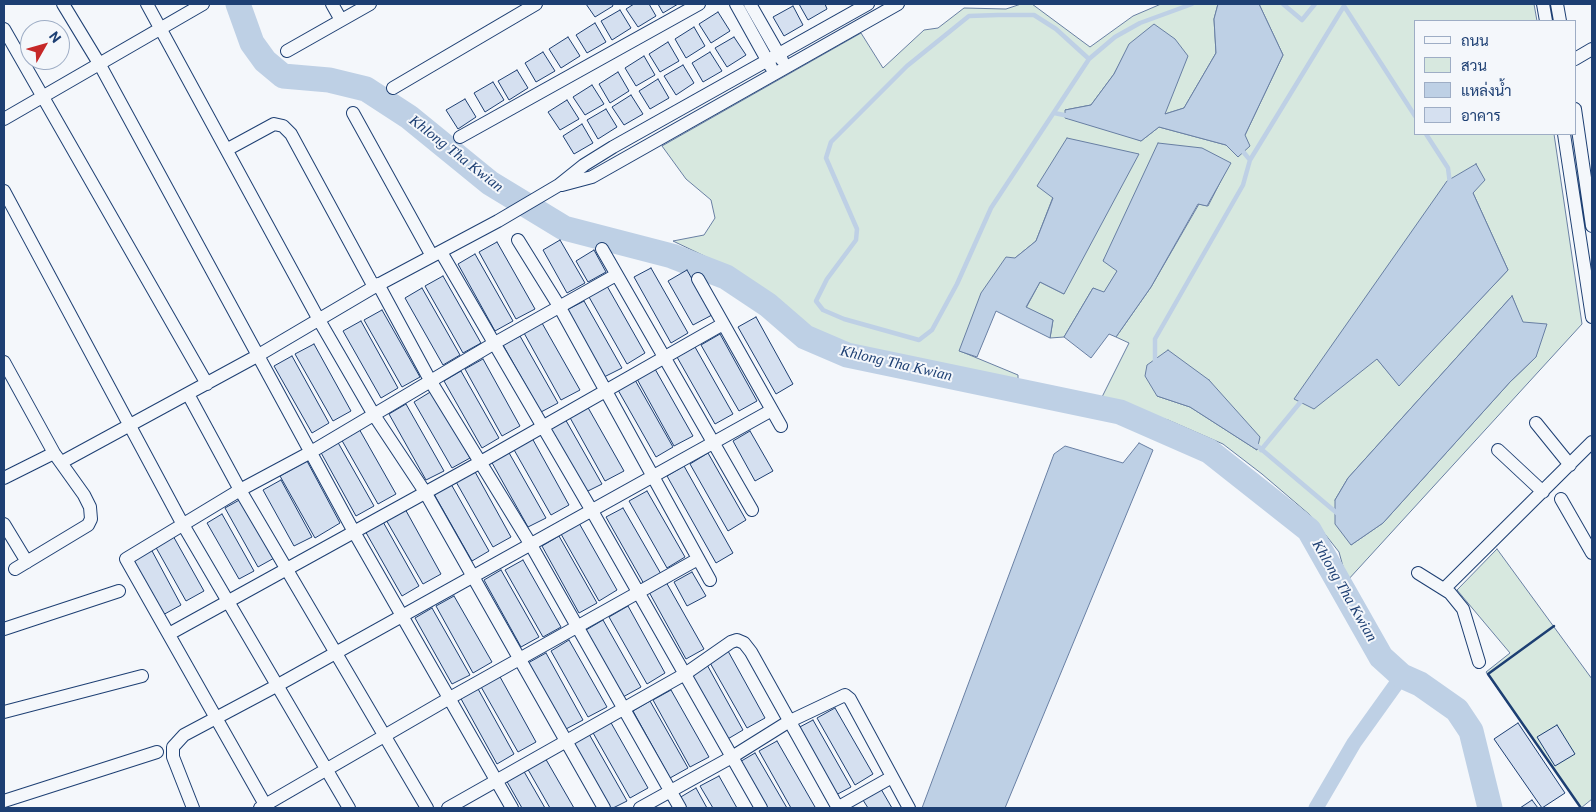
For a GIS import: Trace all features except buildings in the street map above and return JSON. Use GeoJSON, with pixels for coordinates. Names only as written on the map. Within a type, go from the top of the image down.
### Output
{"type":"FeatureCollection","features":[{"type":"Feature","properties":{"kind":"street"},"geometry":{"type":"LineString","coordinates":[[63,4],[100,65],[354,532],[512,808]]}},
{"type":"Feature","properties":{"kind":"street"},"geometry":{"type":"LineString","coordinates":[[147,4],[320,320],[374,415],[425,492],[604,808]]}},
{"type":"Feature","properties":{"kind":"street"},"geometry":{"type":"LineString","coordinates":[[4,119],[100,65],[202,4]]}},
{"type":"Feature","properties":{"kind":"street"},"geometry":{"type":"LineString","coordinates":[[332,4],[341,20]]}},
{"type":"Feature","properties":{"kind":"street"},"geometry":{"type":"LineString","coordinates":[[287,51],[370,4]]}},
{"type":"Feature","properties":{"kind":"street"},"geometry":{"type":"LineString","coordinates":[[393,88],[536,4]]}},
{"type":"Feature","properties":{"kind":"street"},"geometry":{"type":"LineString","coordinates":[[460,136],[699,4]]}},
{"type":"Feature","properties":{"kind":"street"},"geometry":{"type":"LineString","coordinates":[[736,4],[774,58],[786,67]]}},
{"type":"Feature","properties":{"kind":"street"},"geometry":{"type":"LineString","coordinates":[[750,4],[774,58],[775,74]]}},
{"type":"Feature","properties":{"kind":"street"},"geometry":{"type":"LineString","coordinates":[[4,478],[130,426],[207,384],[320,320],[376,285],[559,186],[584,165],[613,147],[697,98],[774,58],[850,8],[868,4]]}},
{"type":"Feature","properties":{"kind":"street"},"geometry":{"type":"LineString","coordinates":[[559,186],[592,177],[898,4]]}},
{"type":"Feature","properties":{"kind":"street"},"geometry":{"type":"LineString","coordinates":[[1543,4],[1546,20]]}},
{"type":"Feature","properties":{"kind":"street"},"geometry":{"type":"LineString","coordinates":[[1557,4],[1560,20]]}},
{"type":"Feature","properties":{"kind":"street"},"geometry":{"type":"LineString","coordinates":[[850,8],[861,25]]}},
{"type":"Feature","properties":{"kind":"street"},"geometry":{"type":"LineString","coordinates":[[4,29],[207,384]]}},
{"type":"Feature","properties":{"kind":"street"},"geometry":{"type":"LineString","coordinates":[[1576,58],[1592,49]]}},
{"type":"Feature","properties":{"kind":"street"},"geometry":{"type":"LineString","coordinates":[[697,98],[705,112]]}},
{"type":"Feature","properties":{"kind":"street"},"geometry":{"type":"LineString","coordinates":[[353,113],[592,511],[761,808]]}},
{"type":"Feature","properties":{"kind":"street"},"geometry":{"type":"LineString","coordinates":[[1576,113],[1587,153],[1592,226]]}},
{"type":"Feature","properties":{"kind":"street"},"geometry":{"type":"LineString","coordinates":[[228,149],[274,124],[283,126],[291,134],[431,382],[531,545],[680,808]]}},
{"type":"Feature","properties":{"kind":"street"},"geometry":{"type":"LineString","coordinates":[[1564,135],[1588,264],[1592,318]]}},
{"type":"Feature","properties":{"kind":"street"},"geometry":{"type":"LineString","coordinates":[[613,147],[621,161]]}},
{"type":"Feature","properties":{"kind":"street"},"geometry":{"type":"LineString","coordinates":[[1568,160],[1587,153]]}},
{"type":"Feature","properties":{"kind":"street"},"geometry":{"type":"LineString","coordinates":[[4,191],[182,523],[349,808]]}},
{"type":"Feature","properties":{"kind":"street"},"geometry":{"type":"LineString","coordinates":[[518,240],[559,306],[710,580]]}},
{"type":"Feature","properties":{"kind":"street"},"geometry":{"type":"LineString","coordinates":[[602,249],[752,510]]}},
{"type":"Feature","properties":{"kind":"street"},"geometry":{"type":"LineString","coordinates":[[616,275],[493,344],[311,452],[182,523],[126,559],[264,807],[327,768],[639,594],[698,559]]}},
{"type":"Feature","properties":{"kind":"street"},"geometry":{"type":"LineString","coordinates":[[698,279],[781,426]]}},
{"type":"Feature","properties":{"kind":"street"},"geometry":{"type":"LineString","coordinates":[[169,634],[479,463],[723,324]]}},
{"type":"Feature","properties":{"kind":"street"},"geometry":{"type":"LineString","coordinates":[[4,362],[7,378],[84,494],[90,507],[91,519],[88,525],[16,569]]}},
{"type":"Feature","properties":{"kind":"street"},"geometry":{"type":"LineString","coordinates":[[188,394],[240,490],[427,808]]}},
{"type":"Feature","properties":{"kind":"street"},"geometry":{"type":"LineString","coordinates":[[193,808],[173,757],[173,747],[184,735],[474,577],[772,410]]}},
{"type":"Feature","properties":{"kind":"street"},"geometry":{"type":"LineString","coordinates":[[1536,423],[1570,465]]}},
{"type":"Feature","properties":{"kind":"street"},"geometry":{"type":"LineString","coordinates":[[1444,589],[1592,442]]}},
{"type":"Feature","properties":{"kind":"street"},"geometry":{"type":"LineString","coordinates":[[1498,450],[1543,492]]}},
{"type":"Feature","properties":{"kind":"street"},"geometry":{"type":"LineString","coordinates":[[1561,499],[1592,553]]}},
{"type":"Feature","properties":{"kind":"street"},"geometry":{"type":"LineString","coordinates":[[4,524],[27,562]]}},
{"type":"Feature","properties":{"kind":"street"},"geometry":{"type":"LineString","coordinates":[[1418,573],[1444,589],[1463,609],[1479,662]]}},
{"type":"Feature","properties":{"kind":"street"},"geometry":{"type":"LineString","coordinates":[[4,629],[119,591]]}},
{"type":"Feature","properties":{"kind":"street"},"geometry":{"type":"LineString","coordinates":[[448,808],[685,674],[730,642],[737,640],[744,643],[751,652],[788,722],[838,808],[892,777]]}},
{"type":"Feature","properties":{"kind":"street"},"geometry":{"type":"LineString","coordinates":[[4,712],[142,676]]}},
{"type":"Feature","properties":{"kind":"street"},"geometry":{"type":"LineString","coordinates":[[640,808],[732,757],[788,722],[845,695],[850,699],[909,808]]}},
{"type":"Feature","properties":{"kind":"street"},"geometry":{"type":"LineString","coordinates":[[4,801],[157,752]]}},
{"type":"Feature","properties":{"kind":"green space"},"geometry":{"type":"Polygon","coordinates":[[[1021,4],[1032,4],[1090,47],[1133,16],[1161,4],[1218,4],[1214,19],[1216,53],[1184,108],[1165,114],[1130,44],[1114,74],[1091,105],[1065,110],[1141,141],[1159,127],[1226,145],[1245,135],[1283,55],[1259,4],[1534,4],[1537,20],[1414,20],[1414,135],[1554,135],[1582,324],[1347,581],[1339,552],[1310,515],[1223,444],[1168,420],[1100,401],[1129,343],[1116,337],[1151,287],[1199,204],[1208,206],[1230,163],[1103,260],[1118,270],[1104,293],[1093,288],[1064,337],[1050,338],[1053,320],[1026,308],[1040,282],[1064,294],[1053,197],[1036,241],[1015,258],[960,351],[1018,375],[1018,389],[937,368],[929,361],[828,340],[799,324],[738,272],[673,241],[704,235],[715,218],[711,200],[686,179],[662,146],[861,33],[883,68],[924,30],[938,28],[964,8],[1006,9],[1021,4]],[[1476,164],[1377,359],[1399,385],[1508,270],[1473,193],[1476,164]],[[1512,296],[1348,478],[1335,500],[1351,545],[1383,523],[1510,382],[1536,357],[1512,296]],[[1209,380],[1157,396],[1190,407],[1257,450],[1209,380]]]}},
{"type":"Feature","properties":{"kind":"green space"},"geometry":{"type":"Polygon","coordinates":[[[1497,549],[1592,679],[1592,799],[1581,808],[1486,672],[1510,653],[1457,590],[1497,549]]]}},
{"type":"Feature","properties":{"kind":"water"},"geometry":{"type":"Polygon","coordinates":[[[1218,4],[1259,4],[1283,55],[1245,135],[1250,146],[1238,157],[1226,145],[1159,127],[1141,141],[1065,118],[1065,110],[1091,105],[1114,74],[1129,44],[1154,24],[1175,39],[1188,56],[1165,114],[1184,108],[1216,53],[1214,19],[1218,4]]]}},
{"type":"Feature","properties":{"kind":"water"},"geometry":{"type":"Polygon","coordinates":[[[1067,138],[1139,154],[1064,294],[1040,282],[1026,307],[1053,320],[1050,338],[996,311],[977,357],[959,351],[981,293],[1006,257],[1015,258],[1036,241],[1053,198],[1037,186],[1067,138]]]}},
{"type":"Feature","properties":{"kind":"water"},"geometry":{"type":"Polygon","coordinates":[[[1158,143],[1202,148],[1231,163],[1207,206],[1198,204],[1151,287],[1116,337],[1109,334],[1091,358],[1064,337],[1093,288],[1104,292],[1117,271],[1103,261],[1158,143]]]}},
{"type":"Feature","properties":{"kind":"water"},"geometry":{"type":"Polygon","coordinates":[[[1476,164],[1485,180],[1473,193],[1508,270],[1399,386],[1377,359],[1314,409],[1294,399],[1447,181],[1476,164]]]}},
{"type":"Feature","properties":{"kind":"water"},"geometry":{"type":"Polygon","coordinates":[[[1512,296],[1523,322],[1547,324],[1536,357],[1510,382],[1383,523],[1351,545],[1335,524],[1335,500],[1348,478],[1512,296]]]}},
{"type":"Feature","properties":{"kind":"water"},"geometry":{"type":"Polygon","coordinates":[[[1168,350],[1209,380],[1260,437],[1257,450],[1190,407],[1157,396],[1145,376],[1147,365],[1168,350]]]}},
{"type":"Feature","properties":{"kind":"water"},"geometry":{"type":"Polygon","coordinates":[[[1139,443],[1153,450],[1005,808],[922,808],[1054,454],[1065,446],[1123,463],[1139,443]]]}},
{"type":"Feature","properties":{"kind":"waterway","name":"Khlong Tha Kwian"},"geometry":{"type":"LineString","coordinates":[[238,4],[252,43],[265,61],[283,76],[329,80],[366,89],[409,117],[490,183],[564,228],[672,256],[726,277],[768,305],[805,337],[847,355],[1120,412],[1209,451],[1309,530],[1381,657],[1402,676],[1420,684],[1457,710],[1471,731],[1490,808]]}},
{"type":"Feature","properties":{"kind":"waterway"},"geometry":{"type":"LineString","coordinates":[[1089,59],[1056,29],[1034,15],[969,16],[907,66],[831,142],[826,158],[857,229],[856,240],[827,279],[816,301],[823,310],[844,319],[919,340],[932,330],[957,284],[991,208],[1089,59],[1115,37],[1140,23],[1192,4]]}},
{"type":"Feature","properties":{"kind":"waterway"},"geometry":{"type":"LineString","coordinates":[[1283,4],[1302,20],[1315,4]]}},
{"type":"Feature","properties":{"kind":"waterway"},"geometry":{"type":"LineString","coordinates":[[1250,160],[1344,6],[1414,114]]}},
{"type":"Feature","properties":{"kind":"waterway"},"geometry":{"type":"LineString","coordinates":[[1054,113],[1069,116]]}},
{"type":"Feature","properties":{"kind":"waterway"},"geometry":{"type":"LineString","coordinates":[[1427,135],[1448,168],[1450,184]]}},
{"type":"Feature","properties":{"kind":"waterway"},"geometry":{"type":"LineString","coordinates":[[1155,365],[1155,339],[1243,185],[1250,160],[1240,148]]}},
{"type":"Feature","properties":{"kind":"waterway"},"geometry":{"type":"LineString","coordinates":[[1261,450],[1303,399]]}},
{"type":"Feature","properties":{"kind":"waterway"},"geometry":{"type":"LineString","coordinates":[[1254,443],[1338,514]]}},
{"type":"Feature","properties":{"kind":"waterway"},"geometry":{"type":"LineString","coordinates":[[1316,808],[1354,743],[1402,676]]}},
{"type":"Feature","properties":{"kind":"wall"},"geometry":{"type":"LineString","coordinates":[[1554,626],[1488,674],[1581,808]]}}]}
